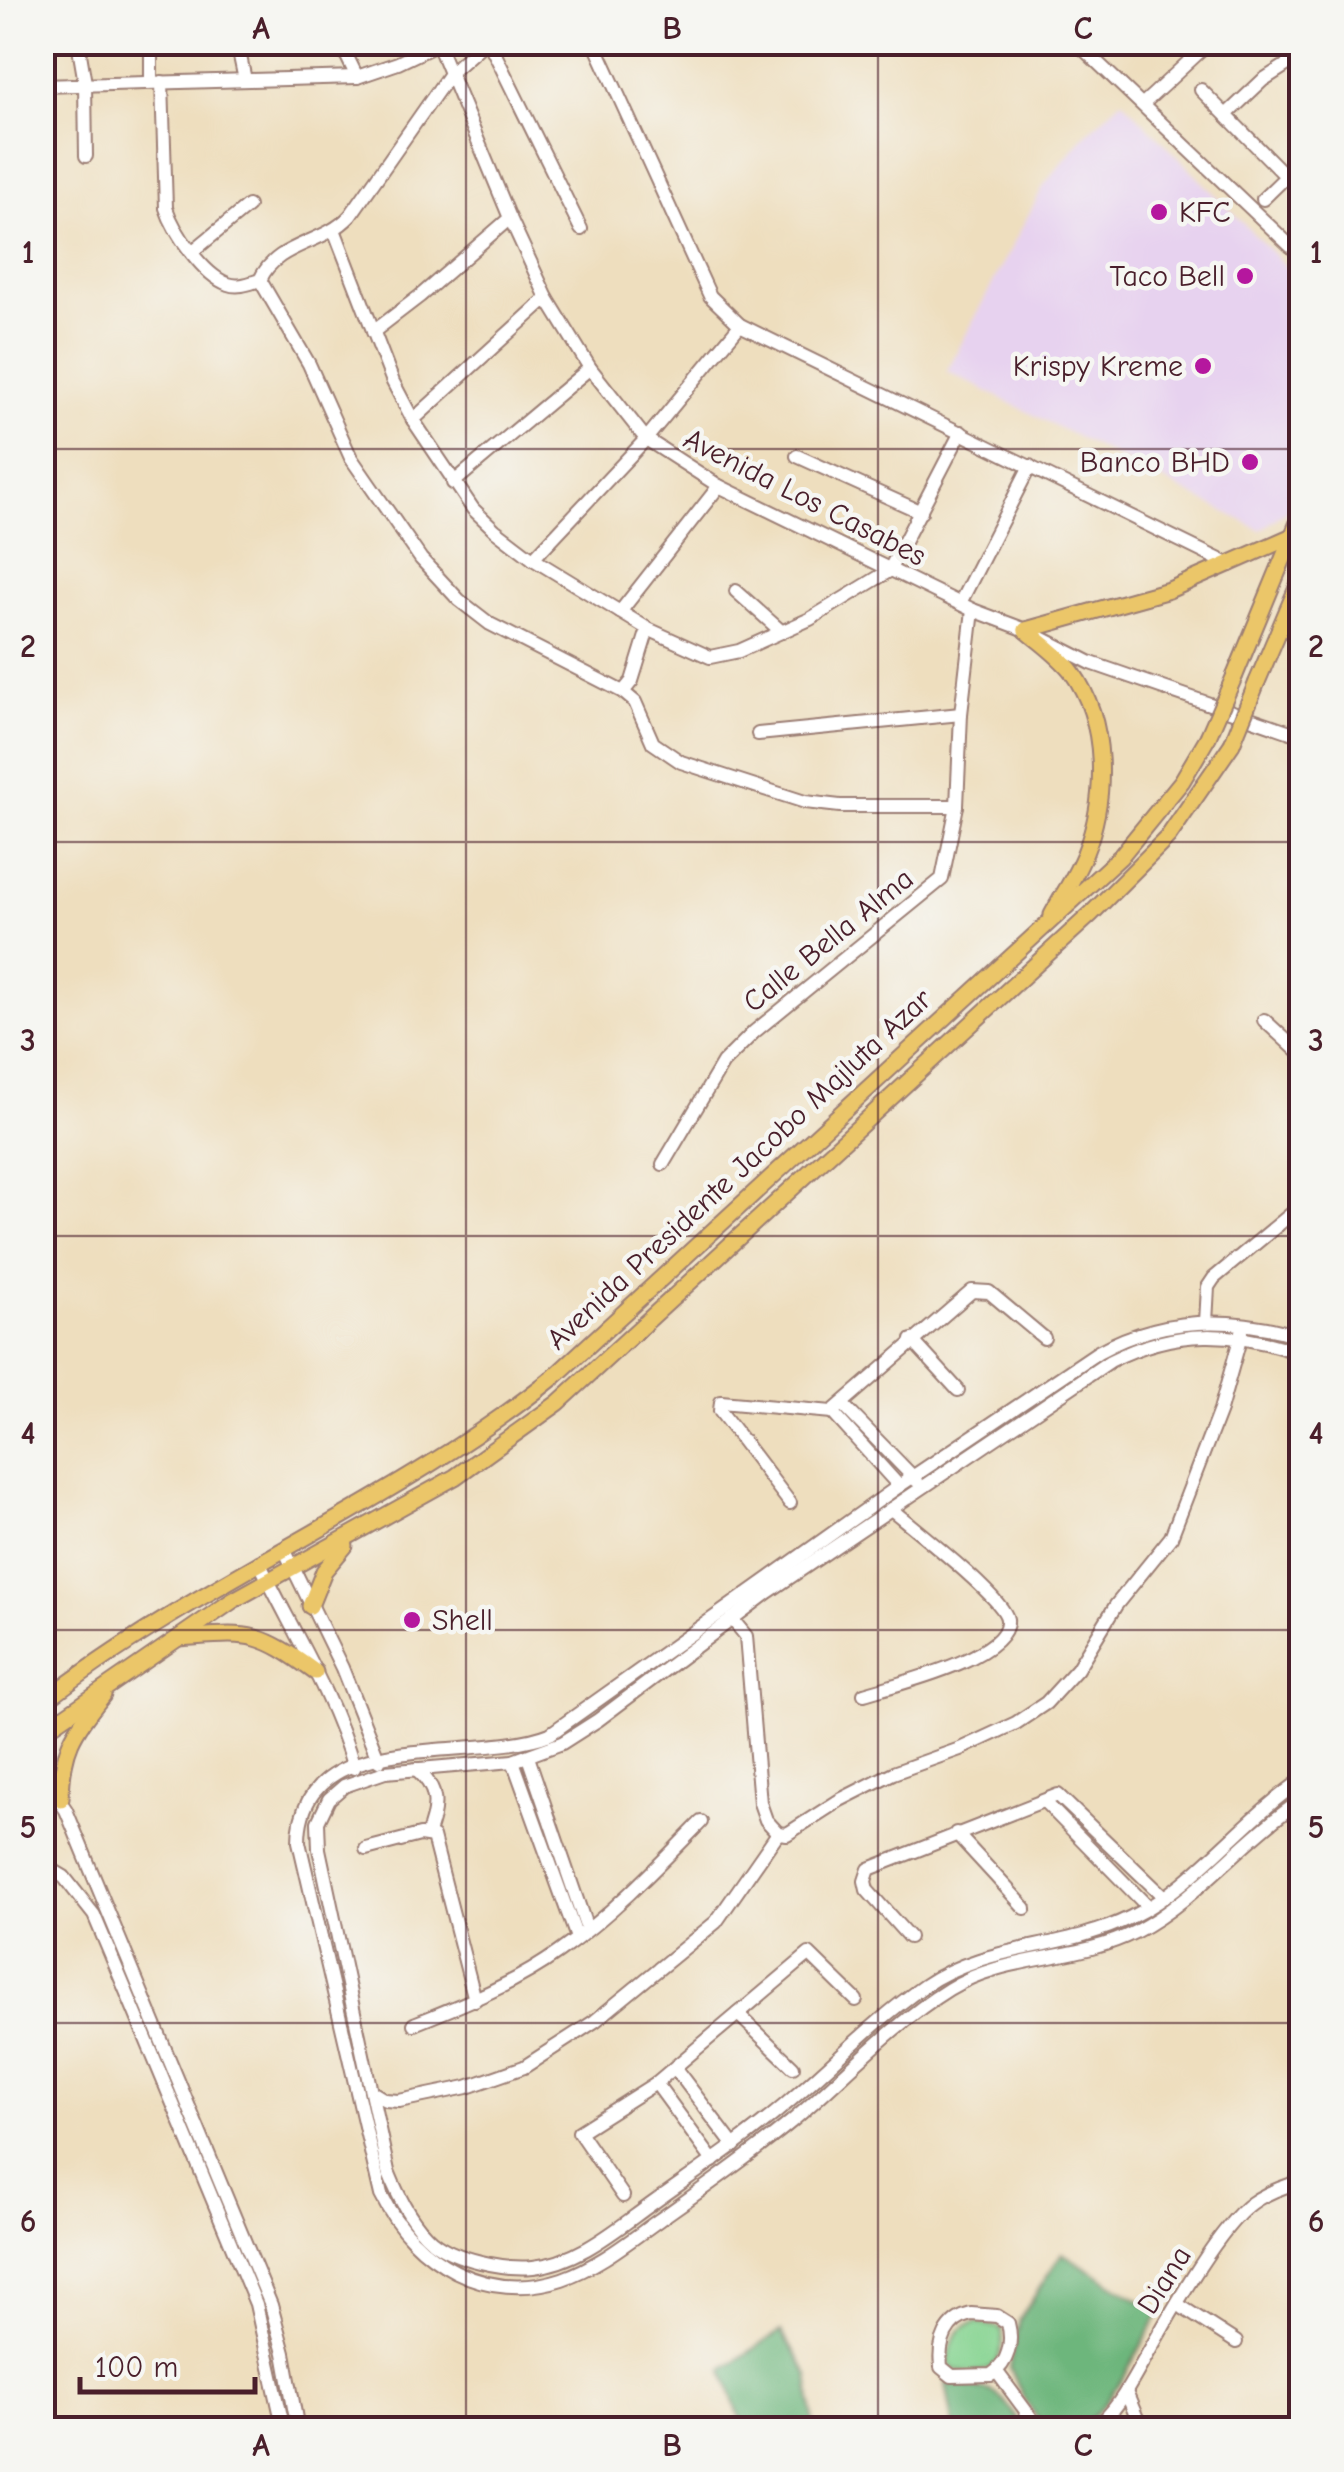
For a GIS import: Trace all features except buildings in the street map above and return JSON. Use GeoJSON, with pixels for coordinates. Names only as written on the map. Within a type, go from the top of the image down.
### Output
{"type":"FeatureCollection","features":[{"type":"Feature","properties":{"kind":"main road","name":"Avenida Presidente Jacobo Majluta Azar"},"geometry":{"type":"LineString","coordinates":[[42,1703],[174,1612],[482,1432],[555,1376],[1120,857],[1182,781],[1208,737],[1296,540],[1302,513]]}},
{"type":"Feature","properties":{"kind":"main road"},"geometry":{"type":"LineString","coordinates":[[1026,630],[1138,601],[1296,540]]}},
{"type":"Feature","properties":{"kind":"main road","name":"Avenida Presidente Jacobo Majluta Azar"},"geometry":{"type":"LineString","coordinates":[[42,1732],[175,1638],[293,1567],[455,1478],[558,1403],[1092,914],[1168,837],[1232,744],[1302,576]]}},
{"type":"Feature","properties":{"kind":"main road"},"geometry":{"type":"LineString","coordinates":[[1026,630],[1071,670],[1087,698],[1098,737],[1100,786],[1093,830],[1084,856],[1046,926]]}},
{"type":"Feature","properties":{"kind":"main road"},"geometry":{"type":"LineString","coordinates":[[310,1606],[324,1570],[360,1532]]}},
{"type":"Feature","properties":{"kind":"main road"},"geometry":{"type":"LineString","coordinates":[[175,1638],[249,1634],[280,1646],[316,1672]]}},
{"type":"Feature","properties":{"kind":"main road"},"geometry":{"type":"LineString","coordinates":[[61,1799],[61,1766],[66,1751],[77,1728],[113,1683]]}},
{"type":"Feature","properties":{"kind":"street"},"geometry":{"type":"LineString","coordinates":[[78,42],[85,83],[86,156]]}},
{"type":"Feature","properties":{"kind":"street"},"geometry":{"type":"LineString","coordinates":[[151,42],[166,208],[172,226],[192,252],[227,284],[243,286],[260,280],[264,271],[286,252],[336,232],[450,72],[487,42],[581,229]]}},
{"type":"Feature","properties":{"kind":"street"},"geometry":{"type":"LineString","coordinates":[[237,42],[245,80]]}},
{"type":"Feature","properties":{"kind":"street"},"geometry":{"type":"LineString","coordinates":[[340,42],[357,77]]}},
{"type":"Feature","properties":{"kind":"street"},"geometry":{"type":"LineString","coordinates":[[594,42],[710,296],[740,325],[1230,565]]}},
{"type":"Feature","properties":{"kind":"street"},"geometry":{"type":"LineString","coordinates":[[1076,42],[1302,257]]}},
{"type":"Feature","properties":{"kind":"street"},"geometry":{"type":"LineString","coordinates":[[1143,104],[1210,42]]}},
{"type":"Feature","properties":{"kind":"street"},"geometry":{"type":"LineString","coordinates":[[42,86],[357,77],[398,63],[437,43]]}},
{"type":"Feature","properties":{"kind":"street","name":"Avenida Los Casabes"},"geometry":{"type":"LineString","coordinates":[[437,43],[548,298],[590,368],[646,439],[719,486],[966,607],[1026,630],[1091,663],[1302,736]]}},
{"type":"Feature","properties":{"kind":"street"},"geometry":{"type":"LineString","coordinates":[[1226,115],[1263,80],[1302,55]]}},
{"type":"Feature","properties":{"kind":"street"},"geometry":{"type":"LineString","coordinates":[[1201,90],[1284,174]]}},
{"type":"Feature","properties":{"kind":"street"},"geometry":{"type":"LineString","coordinates":[[1262,199],[1284,174],[1302,162]]}},
{"type":"Feature","properties":{"kind":"street"},"geometry":{"type":"LineString","coordinates":[[192,252],[248,206]]}},
{"type":"Feature","properties":{"kind":"street"},"geometry":{"type":"LineString","coordinates":[[373,332],[510,218]]}},
{"type":"Feature","properties":{"kind":"street"},"geometry":{"type":"LineString","coordinates":[[336,232],[373,332],[413,420],[454,483],[495,530],[648,629],[710,658],[739,651],[810,619],[888,571],[961,432]]}},
{"type":"Feature","properties":{"kind":"street"},"geometry":{"type":"LineString","coordinates":[[260,280],[309,364],[351,458],[421,559],[459,600],[490,624],[623,692],[635,702],[654,743],[681,762],[805,802],[840,806],[957,806]]}},
{"type":"Feature","properties":{"kind":"street"},"geometry":{"type":"LineString","coordinates":[[413,420],[548,298]]}},
{"type":"Feature","properties":{"kind":"street"},"geometry":{"type":"LineString","coordinates":[[533,558],[646,439],[740,325]]}},
{"type":"Feature","properties":{"kind":"street"},"geometry":{"type":"LineString","coordinates":[[454,483],[590,368]]}},
{"type":"Feature","properties":{"kind":"street"},"geometry":{"type":"LineString","coordinates":[[798,456],[921,512]]}},
{"type":"Feature","properties":{"kind":"street"},"geometry":{"type":"LineString","coordinates":[[966,607],[1030,466]]}},
{"type":"Feature","properties":{"kind":"street"},"geometry":{"type":"LineString","coordinates":[[620,612],[719,486]]}},
{"type":"Feature","properties":{"kind":"street"},"geometry":{"type":"LineString","coordinates":[[736,592],[782,632]]}},
{"type":"Feature","properties":{"kind":"street","name":"Calle Bella Alma"},"geometry":{"type":"LineString","coordinates":[[663,1164],[724,1063],[754,1032],[942,878],[957,806],[966,607]]}},
{"type":"Feature","properties":{"kind":"street"},"geometry":{"type":"LineString","coordinates":[[623,692],[632,681],[648,629]]}},
{"type":"Feature","properties":{"kind":"street"},"geometry":{"type":"LineString","coordinates":[[758,734],[961,714]]}},
{"type":"Feature","properties":{"kind":"street"},"geometry":{"type":"LineString","coordinates":[[1264,1020],[1298,1045]]}},
{"type":"Feature","properties":{"kind":"street"},"geometry":{"type":"LineString","coordinates":[[1206,1322],[1208,1287],[1214,1278],[1302,1205]]}},
{"type":"Feature","properties":{"kind":"street"},"geometry":{"type":"LineString","coordinates":[[837,1408],[972,1291],[983,1289],[1044,1338]]}},
{"type":"Feature","properties":{"kind":"street"},"geometry":{"type":"LineString","coordinates":[[1302,1354],[1206,1322],[1172,1324],[1130,1334],[1098,1352],[918,1483],[891,1509],[562,1743],[513,1761],[385,1772],[344,1786],[330,1799],[318,1822],[319,1849],[388,2171],[399,2198],[434,2242],[499,2266],[534,2268],[592,2246],[734,2146],[924,1986],[974,1959],[1064,1942],[1117,1924],[1164,1897],[1280,1794],[1302,1780]]}},
{"type":"Feature","properties":{"kind":"street"},"geometry":{"type":"LineString","coordinates":[[732,1619],[746,1636],[760,1803],[766,1820],[778,1833],[787,1834],[893,1772],[960,1750],[1016,1723],[1046,1703],[1077,1669],[1116,1606],[1171,1537],[1220,1410],[1242,1331]]}},
{"type":"Feature","properties":{"kind":"street"},"geometry":{"type":"LineString","coordinates":[[1300,1334],[1242,1331],[1134,1348],[918,1483],[899,1486],[550,1734],[524,1743],[378,1757],[338,1770],[318,1788],[303,1814],[299,1842],[381,2195],[403,2231],[436,2262],[450,2271],[517,2286],[559,2280],[592,2267],[791,2122],[898,2026],[946,1990],[988,1969],[1052,1958],[1114,1941],[1138,1930],[1302,1800]]}},
{"type":"Feature","properties":{"kind":"street"},"geometry":{"type":"LineString","coordinates":[[912,1340],[958,1390]]}},
{"type":"Feature","properties":{"kind":"street"},"geometry":{"type":"LineString","coordinates":[[790,1503],[720,1411],[721,1402],[837,1408],[918,1483]]}},
{"type":"Feature","properties":{"kind":"street"},"geometry":{"type":"LineString","coordinates":[[837,1408],[899,1486]]}},
{"type":"Feature","properties":{"kind":"street"},"geometry":{"type":"LineString","coordinates":[[864,1694],[948,1668],[976,1655],[997,1642],[1007,1624],[1006,1615],[978,1583],[891,1509]]}},
{"type":"Feature","properties":{"kind":"street"},"geometry":{"type":"LineString","coordinates":[[284,1549],[350,1687],[385,1772]]}},
{"type":"Feature","properties":{"kind":"street"},"geometry":{"type":"LineString","coordinates":[[259,1562],[329,1696],[358,1780]]}},
{"type":"Feature","properties":{"kind":"street"},"geometry":{"type":"LineString","coordinates":[[329,1696],[350,1687]]}},
{"type":"Feature","properties":{"kind":"street"},"geometry":{"type":"LineString","coordinates":[[528,1757],[582,1934]]}},
{"type":"Feature","properties":{"kind":"street"},"geometry":{"type":"LineString","coordinates":[[513,1761],[582,1934]]}},
{"type":"Feature","properties":{"kind":"street"},"geometry":{"type":"LineString","coordinates":[[416,1769],[435,1796],[434,1818],[427,1835]]}},
{"type":"Feature","properties":{"kind":"street"},"geometry":{"type":"LineString","coordinates":[[42,1792],[61,1799],[270,2305],[284,2352],[298,2430]]}},
{"type":"Feature","properties":{"kind":"street"},"geometry":{"type":"LineString","coordinates":[[909,1937],[868,1890],[866,1874],[874,1864],[1058,1795],[1164,1897]]}},
{"type":"Feature","properties":{"kind":"street"},"geometry":{"type":"LineString","coordinates":[[1044,1801],[1148,1906]]}},
{"type":"Feature","properties":{"kind":"street"},"geometry":{"type":"LineString","coordinates":[[414,2024],[475,2000],[533,1968],[582,1934],[701,1822]]}},
{"type":"Feature","properties":{"kind":"street"},"geometry":{"type":"LineString","coordinates":[[372,2092],[398,2102],[466,2087],[524,2067],[595,2021],[716,1922],[778,1833]]}},
{"type":"Feature","properties":{"kind":"street"},"geometry":{"type":"LineString","coordinates":[[956,1833],[1025,1908]]}},
{"type":"Feature","properties":{"kind":"street"},"geometry":{"type":"LineString","coordinates":[[427,1835],[436,1844],[475,2000]]}},
{"type":"Feature","properties":{"kind":"street"},"geometry":{"type":"LineString","coordinates":[[366,1849],[427,1835]]}},
{"type":"Feature","properties":{"kind":"street"},"geometry":{"type":"LineString","coordinates":[[42,1864],[64,1878],[94,1915],[256,2304],[284,2430]]}},
{"type":"Feature","properties":{"kind":"street"},"geometry":{"type":"LineString","coordinates":[[623,2196],[579,2132],[656,2084],[809,1954],[856,2000]]}},
{"type":"Feature","properties":{"kind":"street"},"geometry":{"type":"LineString","coordinates":[[738,2014],[793,2067]]}},
{"type":"Feature","properties":{"kind":"street"},"geometry":{"type":"LineString","coordinates":[[675,2068],[734,2146]]}},
{"type":"Feature","properties":{"kind":"street"},"geometry":{"type":"LineString","coordinates":[[656,2084],[713,2160]]}},
{"type":"Feature","properties":{"kind":"street","name":"Diana"},"geometry":{"type":"LineString","coordinates":[[1097,2426],[1126,2392],[1177,2304],[1217,2244],[1250,2204],[1302,2181]]}},
{"type":"Feature","properties":{"kind":"street"},"geometry":{"type":"LineString","coordinates":[[1177,2304],[1236,2342]]}},
{"type":"Feature","properties":{"kind":"street"},"geometry":{"type":"LineString","coordinates":[[980,2313],[998,2316],[1008,2323],[1008,2353],[997,2372],[985,2377],[964,2377],[944,2371],[940,2348],[954,2321],[980,2313]]}},
{"type":"Feature","properties":{"kind":"street"},"geometry":{"type":"LineString","coordinates":[[997,2372],[1040,2430]]}},
{"type":"Feature","properties":{"kind":"street"},"geometry":{"type":"LineString","coordinates":[[1126,2392],[1142,2430]]}},
{"type":"Feature","properties":{"kind":"street"},"geometry":{"type":"LineString","coordinates":[[1097,2426],[1128,2430]]}},
{"type":"Feature","properties":{"kind":"shaded area"},"geometry":{"type":"Polygon","coordinates":[[[1122,100],[1301,282],[1301,480],[1287,510],[1261,530],[947,371],[1044,185],[1085,135],[1122,100]]]}},
{"type":"Feature","properties":{"kind":"green space"},"geometry":{"type":"Polygon","coordinates":[[[1062,2253],[1160,2313],[1100,2409],[1088,2421],[1065,2430],[1045,2429],[1024,2399],[1010,2368],[1020,2319],[1062,2253]]]}},
{"type":"Feature","properties":{"kind":"green space"},"geometry":{"type":"Polygon","coordinates":[[[977,2322],[1001,2328],[1000,2354],[988,2369],[955,2370],[949,2363],[953,2343],[959,2332],[977,2322]]]}},
{"type":"Feature","properties":{"kind":"green space"},"geometry":{"type":"Polygon","coordinates":[[[781,2331],[808,2375],[814,2429],[744,2429],[723,2369],[781,2331]]]}},
{"type":"Feature","properties":{"kind":"green space"},"geometry":{"type":"Polygon","coordinates":[[[946,2383],[999,2396],[1024,2429],[954,2429],[946,2383]]]}},
{"type":"Feature","properties":{"kind":"place","name":"KFC"},"geometry":{"type":"Point","coordinates":[1159,212]}},
{"type":"Feature","properties":{"kind":"place","name":"Taco Bell"},"geometry":{"type":"Point","coordinates":[1245,276]}},
{"type":"Feature","properties":{"kind":"place","name":"Krispy Kreme"},"geometry":{"type":"Point","coordinates":[1203,366]}},
{"type":"Feature","properties":{"kind":"place","name":"Banco BHD"},"geometry":{"type":"Point","coordinates":[1250,462]}},
{"type":"Feature","properties":{"kind":"place","name":"Shell"},"geometry":{"type":"Point","coordinates":[412,1620]}}]}
